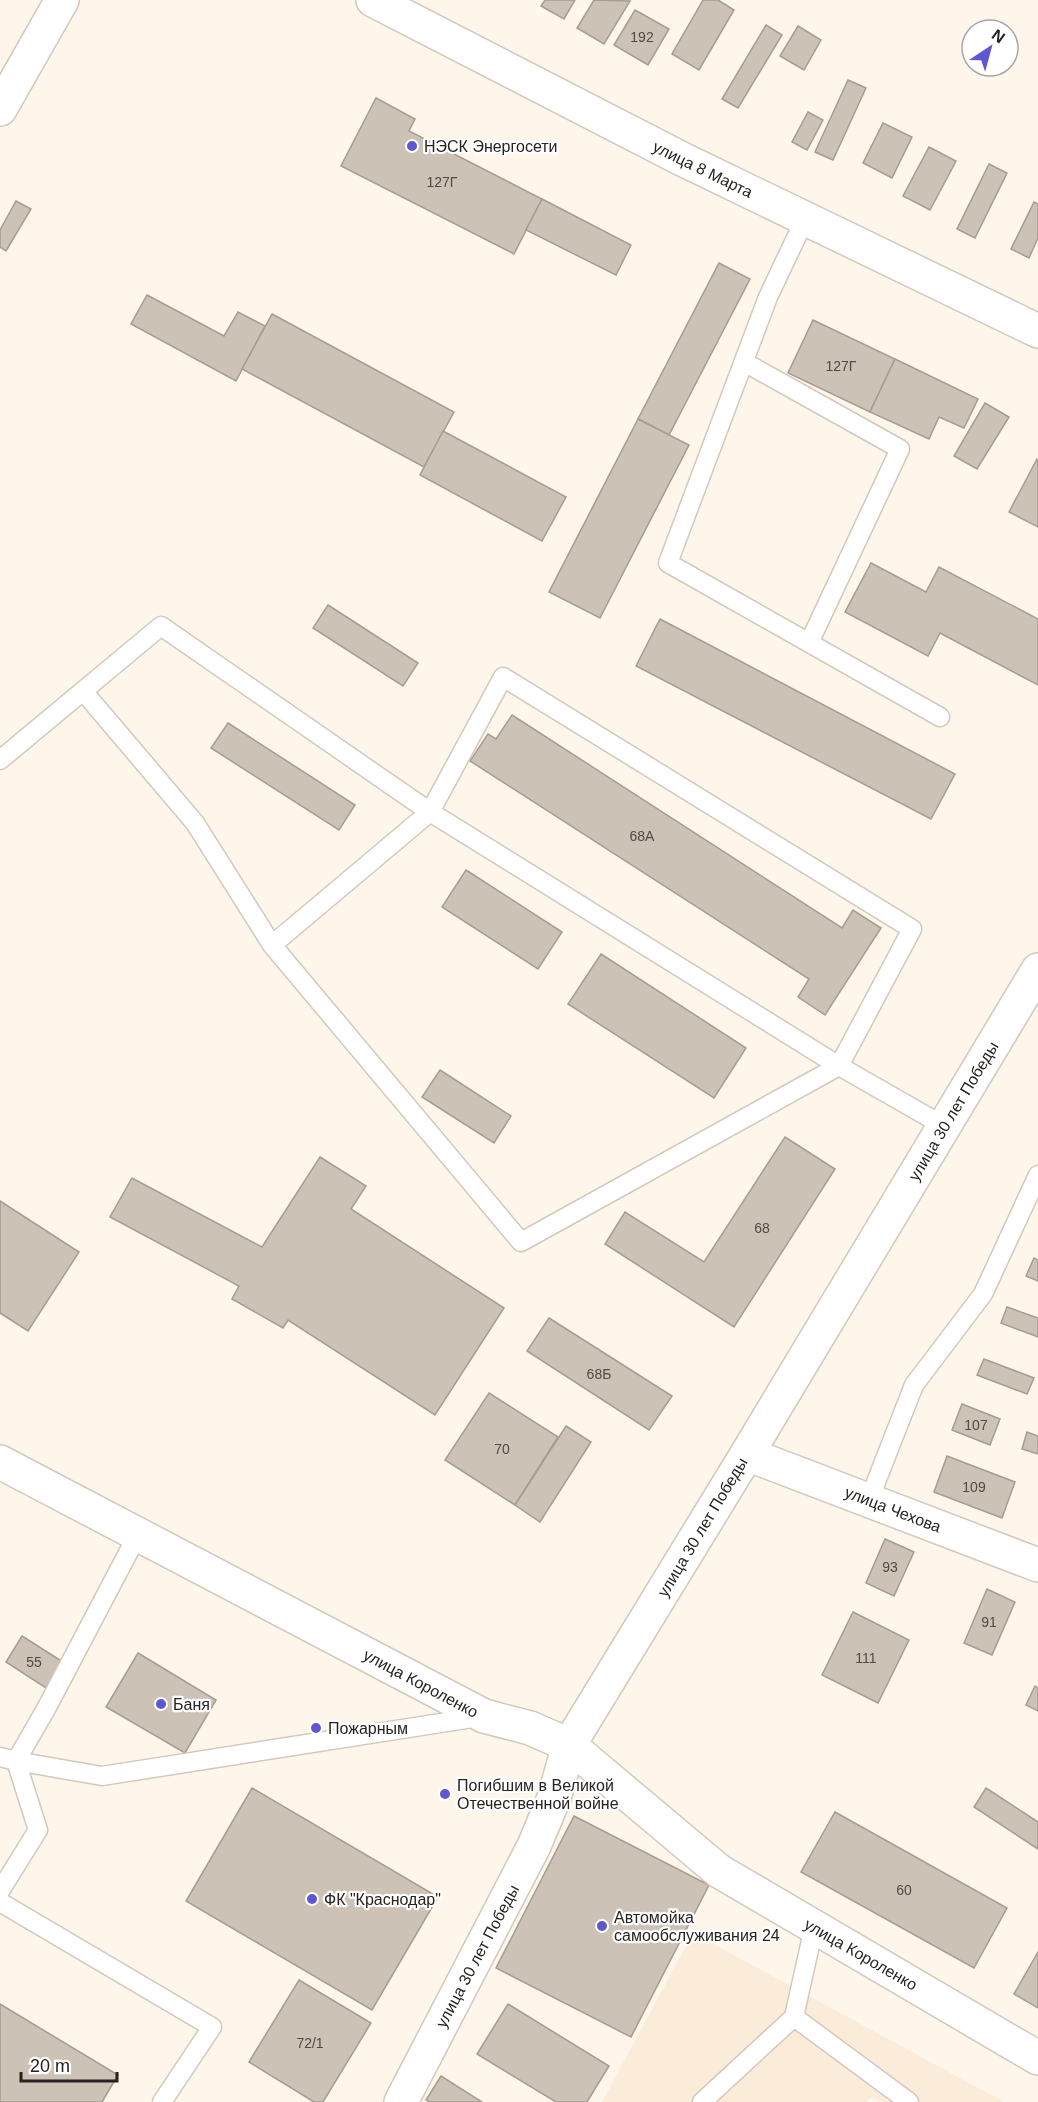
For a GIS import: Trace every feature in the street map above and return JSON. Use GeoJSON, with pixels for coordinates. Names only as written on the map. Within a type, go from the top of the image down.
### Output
{"type":"FeatureCollection","features":[{"type":"Feature","properties":{"kind":"street"},"geometry":{"type":"LineString","coordinates":[[0,109],[62,0]]}},
{"type":"Feature","properties":{"kind":"street","name":"улица 8 Марта"},"geometry":{"type":"LineString","coordinates":[[373,0],[682,159],[1038,331]]}},
{"type":"Feature","properties":{"kind":"street","name":"улица 30 лет Победы"},"geometry":{"type":"LineString","coordinates":[[401,2102],[534,1846],[554,1798],[568,1745],[747,1454],[1038,970]]}},
{"type":"Feature","properties":{"kind":"street","name":"улица Чехова"},"geometry":{"type":"LineString","coordinates":[[747,1454],[1038,1565]]}},
{"type":"Feature","properties":{"kind":"street","name":"улица Короленко"},"geometry":{"type":"LineString","coordinates":[[0,1462],[484,1716],[530,1728],[568,1745],[719,1871],[1038,2058]]}},
{"type":"Feature","properties":{"kind":"lane"},"geometry":{"type":"LineString","coordinates":[[805,219],[768,297],[668,562],[940,717]]}},
{"type":"Feature","properties":{"kind":"lane"},"geometry":{"type":"LineString","coordinates":[[744,362],[900,449],[809,643]]}},
{"type":"Feature","properties":{"kind":"lane"},"geometry":{"type":"LineString","coordinates":[[0,760],[161,626],[430,812],[839,1066],[944,1126]]}},
{"type":"Feature","properties":{"kind":"lane"},"geometry":{"type":"LineString","coordinates":[[83,691],[195,822],[272,945],[521,1242],[839,1066],[912,929],[503,677],[430,812],[272,945]]}},
{"type":"Feature","properties":{"kind":"lane"},"geometry":{"type":"LineString","coordinates":[[868,1500],[914,1385],[983,1294],[1038,1175]]}},
{"type":"Feature","properties":{"kind":"lane"},"geometry":{"type":"LineString","coordinates":[[8,1759],[46,1709],[138,1534]]}},
{"type":"Feature","properties":{"kind":"lane"},"geometry":{"type":"LineString","coordinates":[[8,1759],[102,1776],[484,1716]]}},
{"type":"Feature","properties":{"kind":"lane"},"geometry":{"type":"LineString","coordinates":[[0,1891],[38,1830],[8,1759]]}},
{"type":"Feature","properties":{"kind":"lane"},"geometry":{"type":"LineString","coordinates":[[0,1902],[212,2026],[162,2102]]}},
{"type":"Feature","properties":{"kind":"lane"},"geometry":{"type":"LineString","coordinates":[[702,2102],[794,2018],[814,1927]]}},
{"type":"Feature","properties":{"kind":"lane"},"geometry":{"type":"LineString","coordinates":[[794,2018],[909,2102]]}},
{"type":"Feature","properties":{"kind":"shaded area"},"geometry":{"type":"Polygon","coordinates":[[[693,1933],[1004,2102],[880,2102],[871,2097],[867,2102],[602,2102],[693,1933]]]}},
{"type":"Feature","properties":{"kind":"building"},"geometry":{"type":"Polygon","coordinates":[[[545,0],[575,0],[564,19],[541,6],[545,0]]]}},
{"type":"Feature","properties":{"kind":"building"},"geometry":{"type":"Polygon","coordinates":[[[594,0],[630,1],[604,44],[577,28],[594,0]]]}},
{"type":"Feature","properties":{"kind":"building"},"geometry":{"type":"Polygon","coordinates":[[[703,0],[718,0],[734,10],[699,70],[672,54],[703,0]]]}},
{"type":"Feature","properties":{"kind":"building"},"geometry":{"type":"Polygon","coordinates":[[[635,10],[669,29],[648,65],[614,45],[635,10]]]}},
{"type":"Feature","properties":{"kind":"building"},"geometry":{"type":"Polygon","coordinates":[[[766,25],[782,35],[738,108],[722,99],[766,25]]]}},
{"type":"Feature","properties":{"kind":"building"},"geometry":{"type":"Polygon","coordinates":[[[798,26],[821,40],[804,70],[780,56],[798,26]]]}},
{"type":"Feature","properties":{"kind":"building"},"geometry":{"type":"Polygon","coordinates":[[[848,80],[866,88],[833,160],[815,152],[848,80]]]}},
{"type":"Feature","properties":{"kind":"building"},"geometry":{"type":"Polygon","coordinates":[[[376,98],[415,119],[409,131],[542,199],[514,254],[341,166],[376,98]]]}},
{"type":"Feature","properties":{"kind":"building"},"geometry":{"type":"Polygon","coordinates":[[[808,112],[823,120],[807,150],[792,142],[808,112]]]}},
{"type":"Feature","properties":{"kind":"building"},"geometry":{"type":"Polygon","coordinates":[[[883,123],[912,137],[892,178],[863,163],[883,123]]]}},
{"type":"Feature","properties":{"kind":"building"},"geometry":{"type":"Polygon","coordinates":[[[929,147],[956,161],[930,210],[903,196],[929,147]]]}},
{"type":"Feature","properties":{"kind":"building"},"geometry":{"type":"Polygon","coordinates":[[[989,164],[1007,173],[975,238],[957,229],[989,164]]]}},
{"type":"Feature","properties":{"kind":"building"},"geometry":{"type":"Polygon","coordinates":[[[542,199],[631,245],[616,275],[526,230],[542,199]]]}},
{"type":"Feature","properties":{"kind":"building"},"geometry":{"type":"Polygon","coordinates":[[[16,201],[31,209],[6,251],[0,247],[0,230],[16,201]]]}},
{"type":"Feature","properties":{"kind":"building"},"geometry":{"type":"Polygon","coordinates":[[[1034,202],[1038,204],[1038,238],[1029,258],[1011,249],[1034,202]]]}},
{"type":"Feature","properties":{"kind":"building"},"geometry":{"type":"Polygon","coordinates":[[[719,263],[750,279],[669,435],[638,419],[719,263]]]}},
{"type":"Feature","properties":{"kind":"building"},"geometry":{"type":"Polygon","coordinates":[[[147,295],[224,336],[238,312],[265,326],[236,381],[131,324],[147,295]]]}},
{"type":"Feature","properties":{"kind":"building"},"geometry":{"type":"Polygon","coordinates":[[[272,314],[454,412],[424,467],[242,369],[272,314]]]}},
{"type":"Feature","properties":{"kind":"building"},"geometry":{"type":"Polygon","coordinates":[[[813,320],[895,359],[870,412],[788,373],[813,320]]]}},
{"type":"Feature","properties":{"kind":"building"},"geometry":{"type":"Polygon","coordinates":[[[895,359],[978,399],[964,428],[939,417],[929,439],[870,412],[895,359]]]}},
{"type":"Feature","properties":{"kind":"building"},"geometry":{"type":"Polygon","coordinates":[[[985,403],[1009,417],[977,469],[954,456],[985,403]]]}},
{"type":"Feature","properties":{"kind":"building"},"geometry":{"type":"Polygon","coordinates":[[[638,419],[689,445],[600,618],[549,592],[638,419]]]}},
{"type":"Feature","properties":{"kind":"building"},"geometry":{"type":"Polygon","coordinates":[[[443,431],[566,497],[542,541],[420,475],[443,431]]]}},
{"type":"Feature","properties":{"kind":"building"},"geometry":{"type":"Polygon","coordinates":[[[1038,460],[1038,527],[1009,512],[1038,460]]]}},
{"type":"Feature","properties":{"kind":"building"},"geometry":{"type":"Polygon","coordinates":[[[871,563],[926,592],[939,567],[1038,619],[1038,685],[940,633],[928,656],[845,612],[871,563]]]}},
{"type":"Feature","properties":{"kind":"building"},"geometry":{"type":"Polygon","coordinates":[[[328,605],[418,663],[403,686],[313,628],[328,605]]]}},
{"type":"Feature","properties":{"kind":"building"},"geometry":{"type":"Polygon","coordinates":[[[660,619],[955,774],[931,819],[636,666],[660,619]]]}},
{"type":"Feature","properties":{"kind":"building"},"geometry":{"type":"Polygon","coordinates":[[[512,715],[842,928],[853,910],[881,928],[825,1015],[798,997],[809,979],[470,761],[488,734],[496,739],[512,715]]]}},
{"type":"Feature","properties":{"kind":"building"},"geometry":{"type":"Polygon","coordinates":[[[228,723],[355,805],[339,830],[211,748],[228,723]]]}},
{"type":"Feature","properties":{"kind":"building"},"geometry":{"type":"Polygon","coordinates":[[[466,870],[562,932],[538,969],[442,907],[466,870]]]}},
{"type":"Feature","properties":{"kind":"building"},"geometry":{"type":"Polygon","coordinates":[[[601,954],[746,1048],[714,1098],[568,1004],[601,954]]]}},
{"type":"Feature","properties":{"kind":"building"},"geometry":{"type":"Polygon","coordinates":[[[440,1070],[511,1116],[494,1143],[422,1097],[440,1070]]]}},
{"type":"Feature","properties":{"kind":"building"},"geometry":{"type":"Polygon","coordinates":[[[785,1137],[835,1169],[734,1327],[605,1244],[625,1212],[704,1262],[785,1137]]]}},
{"type":"Feature","properties":{"kind":"building"},"geometry":{"type":"Polygon","coordinates":[[[320,1157],[366,1186],[351,1209],[504,1308],[435,1415],[288,1320],[283,1328],[232,1299],[239,1286],[110,1217],[132,1178],[262,1247],[320,1157]]]}},
{"type":"Feature","properties":{"kind":"building"},"geometry":{"type":"Polygon","coordinates":[[[0,1201],[79,1252],[28,1331],[0,1313],[0,1201]]]}},
{"type":"Feature","properties":{"kind":"building"},"geometry":{"type":"Polygon","coordinates":[[[1034,1258],[1038,1260],[1038,1281],[1026,1276],[1034,1258]]]}},
{"type":"Feature","properties":{"kind":"building"},"geometry":{"type":"Polygon","coordinates":[[[1007,1307],[1038,1318],[1038,1337],[1001,1323],[1007,1307]]]}},
{"type":"Feature","properties":{"kind":"building"},"geometry":{"type":"Polygon","coordinates":[[[549,1318],[672,1396],[649,1430],[527,1351],[549,1318]]]}},
{"type":"Feature","properties":{"kind":"building"},"geometry":{"type":"Polygon","coordinates":[[[984,1359],[1034,1378],[1027,1394],[977,1375],[984,1359]]]}},
{"type":"Feature","properties":{"kind":"building"},"geometry":{"type":"Polygon","coordinates":[[[489,1393],[558,1437],[515,1505],[445,1460],[489,1393]]]}},
{"type":"Feature","properties":{"kind":"building"},"geometry":{"type":"Polygon","coordinates":[[[962,1404],[1000,1419],[990,1445],[952,1430],[962,1404]]]}},
{"type":"Feature","properties":{"kind":"building"},"geometry":{"type":"Polygon","coordinates":[[[566,1426],[591,1442],[540,1522],[515,1505],[566,1426]]]}},
{"type":"Feature","properties":{"kind":"building"},"geometry":{"type":"Polygon","coordinates":[[[1027,1432],[1038,1436],[1038,1454],[1022,1449],[1027,1432]]]}},
{"type":"Feature","properties":{"kind":"building"},"geometry":{"type":"Polygon","coordinates":[[[947,1456],[1015,1482],[1002,1518],[934,1492],[947,1456]]]}},
{"type":"Feature","properties":{"kind":"building"},"geometry":{"type":"Polygon","coordinates":[[[885,1539],[914,1552],[894,1596],[866,1583],[885,1539]]]}},
{"type":"Feature","properties":{"kind":"building"},"geometry":{"type":"Polygon","coordinates":[[[987,1589],[1015,1602],[992,1655],[964,1643],[987,1589]]]}},
{"type":"Feature","properties":{"kind":"building"},"geometry":{"type":"Polygon","coordinates":[[[853,1612],[909,1640],[878,1703],[822,1675],[853,1612]]]}},
{"type":"Feature","properties":{"kind":"building"},"geometry":{"type":"Polygon","coordinates":[[[22,1636],[63,1662],[46,1688],[6,1662],[22,1636]]]}},
{"type":"Feature","properties":{"kind":"building","name":"Баня"},"geometry":{"type":"Polygon","coordinates":[[[138,1653],[216,1700],[185,1753],[106,1707],[138,1653]]]}},
{"type":"Feature","properties":{"kind":"building"},"geometry":{"type":"Polygon","coordinates":[[[1035,1686],[1038,1688],[1038,1711],[1026,1705],[1035,1686]]]}},
{"type":"Feature","properties":{"kind":"building","name":"ФК \"Краснодар\""},"geometry":{"type":"Polygon","coordinates":[[[252,1788],[438,1897],[372,2010],[186,1901],[252,1788]]]}},
{"type":"Feature","properties":{"kind":"building"},"geometry":{"type":"Polygon","coordinates":[[[986,1788],[1038,1822],[1038,1849],[974,1807],[986,1788]]]}},
{"type":"Feature","properties":{"kind":"building"},"geometry":{"type":"Polygon","coordinates":[[[835,1812],[1007,1908],[974,1968],[801,1872],[835,1812]]]}},
{"type":"Feature","properties":{"kind":"building","name":"Автомойка самообслуживания 24"},"geometry":{"type":"Polygon","coordinates":[[[574,1816],[709,1885],[631,2037],[496,1968],[574,1816]]]}},
{"type":"Feature","properties":{"kind":"building"},"geometry":{"type":"Polygon","coordinates":[[[1038,1952],[1038,2008],[1014,1994],[1038,1952]]]}},
{"type":"Feature","properties":{"kind":"building"},"geometry":{"type":"Polygon","coordinates":[[[299,1980],[371,2023],[323,2102],[314,2102],[249,2062],[299,1980]]]}},
{"type":"Feature","properties":{"kind":"building"},"geometry":{"type":"Polygon","coordinates":[[[0,2004],[118,2075],[102,2102],[0,2102],[0,2004]]]}},
{"type":"Feature","properties":{"kind":"building"},"geometry":{"type":"Polygon","coordinates":[[[508,2004],[609,2066],[587,2102],[556,2102],[477,2054],[508,2004]]]}},
{"type":"Feature","properties":{"kind":"building"},"geometry":{"type":"Polygon","coordinates":[[[441,2076],[482,2102],[430,2102],[426,2100],[441,2076]]]}},
{"type":"Feature","properties":{"kind":"place","name":"НЭСК Энергосети"},"geometry":{"type":"Point","coordinates":[412,146]}},
{"type":"Feature","properties":{"kind":"place","name":"Баня"},"geometry":{"type":"Point","coordinates":[161,1704]}},
{"type":"Feature","properties":{"kind":"place","name":"Пожарным"},"geometry":{"type":"Point","coordinates":[316,1728]}},
{"type":"Feature","properties":{"kind":"place","name":"Погибшим в Великой Отечественной войне"},"geometry":{"type":"Point","coordinates":[445,1794]}},
{"type":"Feature","properties":{"kind":"place","name":"ФК \"Краснодар\""},"geometry":{"type":"Point","coordinates":[312,1899]}},
{"type":"Feature","properties":{"kind":"place","name":"Автомойка самообслуживания 24"},"geometry":{"type":"Point","coordinates":[602,1926]}}]}
